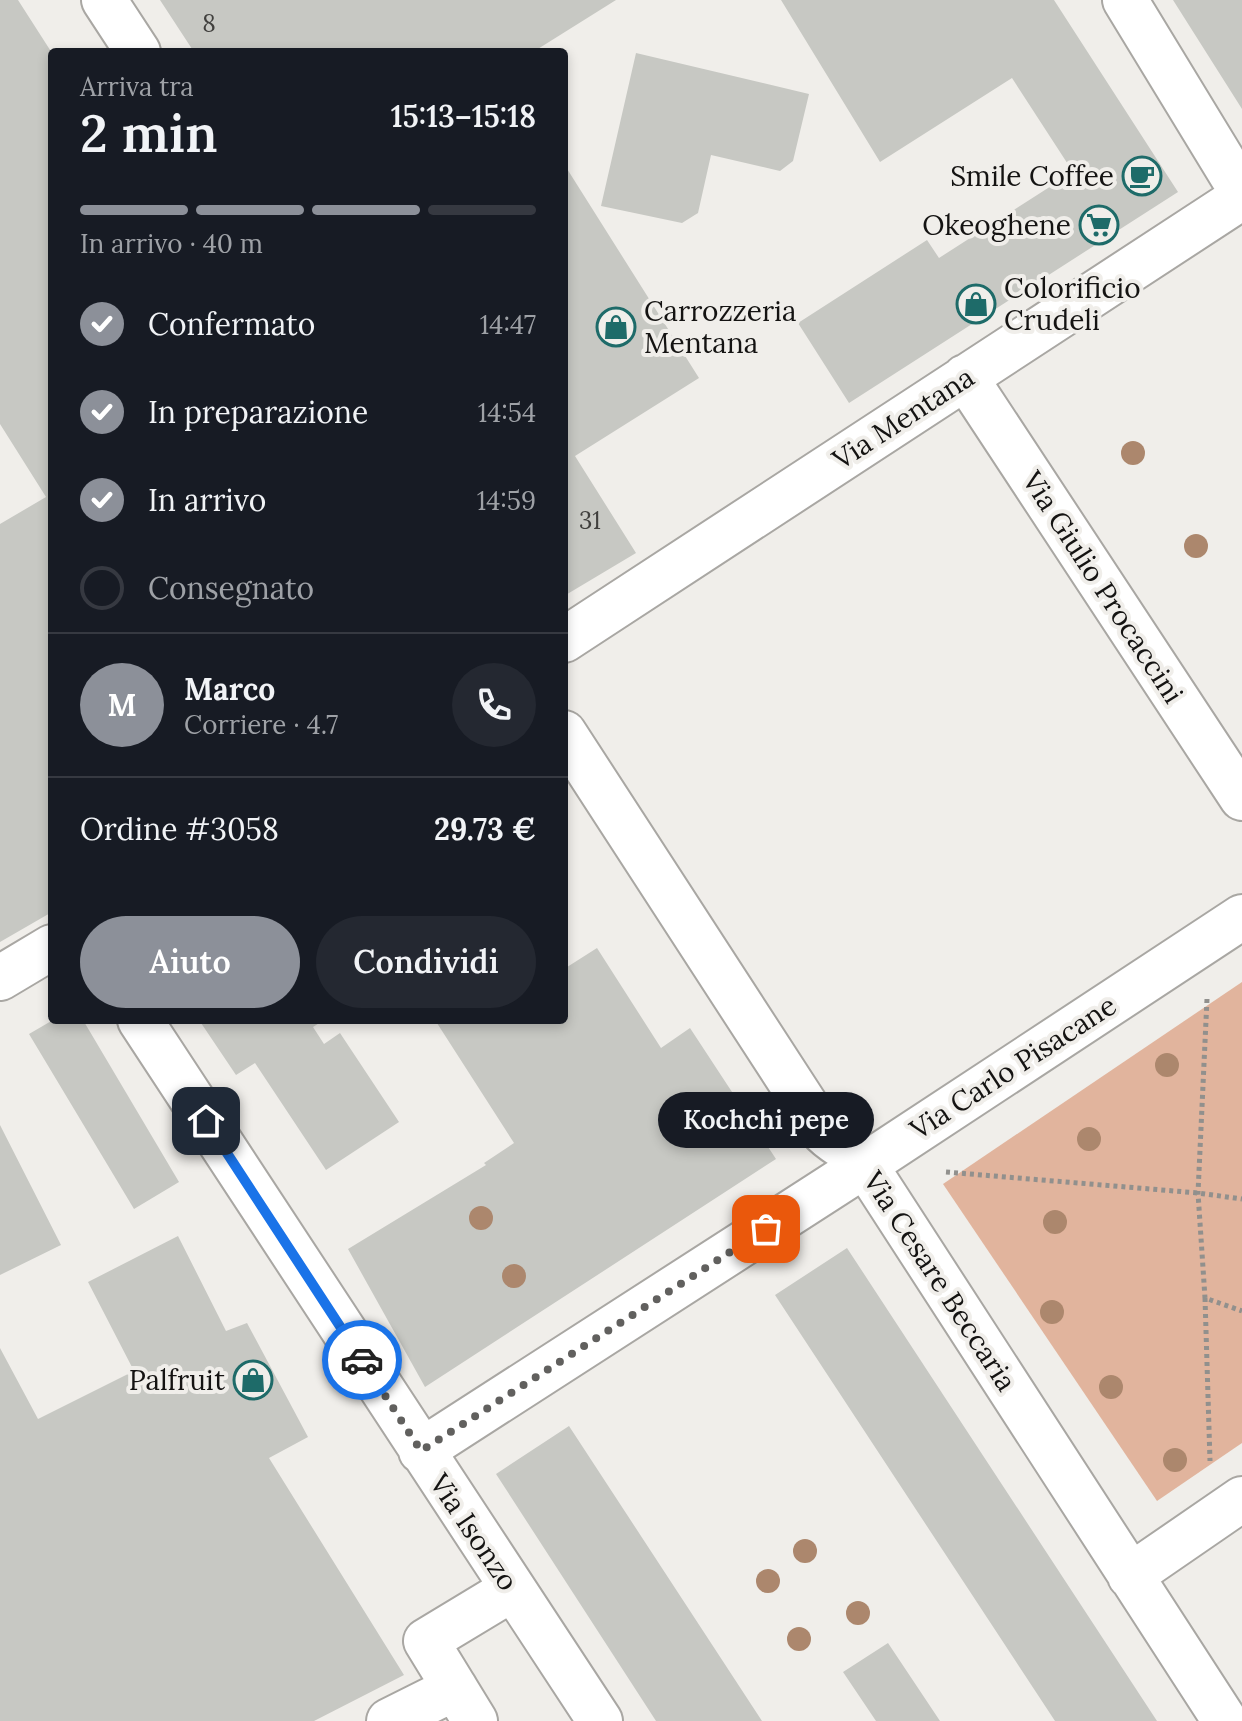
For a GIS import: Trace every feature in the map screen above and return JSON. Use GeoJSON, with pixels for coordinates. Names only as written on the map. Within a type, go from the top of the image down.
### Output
{"type":"FeatureCollection","features":[{"type":"Feature","properties":{"kind":"street"},"geometry":{"type":"LineString","coordinates":[[104,0],[135,48]]}},
{"type":"Feature","properties":{"kind":"street"},"geometry":{"type":"LineString","coordinates":[[1125,0],[1242,194]]}},
{"type":"Feature","properties":{"kind":"street","name":"Via Mentana"},"geometry":{"type":"LineString","coordinates":[[568,637],[1242,194]]}},
{"type":"Feature","properties":{"kind":"street","name":"Via Giulio Procaccini"},"geometry":{"type":"LineString","coordinates":[[965,377],[1242,798]]}},
{"type":"Feature","properties":{"kind":"street","name":"Via Cesare Beccaria"},"geometry":{"type":"LineString","coordinates":[[568,739],[821,1129],[831,1141],[857,1155],[865,1165],[1225,1721]]}},
{"type":"Feature","properties":{"kind":"street","name":"Via Carlo Pisacane"},"geometry":{"type":"LineString","coordinates":[[421,1451],[865,1165],[1226,927]]}},
{"type":"Feature","properties":{"kind":"street"},"geometry":{"type":"LineString","coordinates":[[0,978],[48,949]]}},
{"type":"Feature","properties":{"kind":"street","name":"Via Isonzo"},"geometry":{"type":"LineString","coordinates":[[143,1024],[600,1721]]}},
{"type":"Feature","properties":{"kind":"street"},"geometry":{"type":"LineString","coordinates":[[1130,1576],[1227,1509]]}},
{"type":"Feature","properties":{"kind":"street"},"geometry":{"type":"LineString","coordinates":[[389,1721],[465,1704],[426,1641],[512,1589]]}},
{"type":"Feature","properties":{"kind":"path"},"geometry":{"type":"LineString","coordinates":[[1226,927],[1198,1193],[1205,1298],[1227,1509]]}},
{"type":"Feature","properties":{"kind":"path"},"geometry":{"type":"LineString","coordinates":[[944,1172],[1242,1199]]}},
{"type":"Feature","properties":{"kind":"path"},"geometry":{"type":"LineString","coordinates":[[1205,1298],[1242,1311]]}},
{"type":"Feature","properties":{"kind":"shaded area"},"geometry":{"type":"Polygon","coordinates":[[[1242,982],[1242,1443],[1157,1501],[943,1184],[1242,982]]]}},
{"type":"Feature","properties":{"kind":"building"},"geometry":{"type":"Polygon","coordinates":[[[0,0],[18,0],[49,48],[48,914],[0,942],[0,524],[46,497],[0,424],[0,0]]]}},
{"type":"Feature","properties":{"kind":"building"},"geometry":{"type":"Polygon","coordinates":[[[160,0],[616,0],[539,48],[191,48],[160,0]]]}},
{"type":"Feature","properties":{"kind":"building"},"geometry":{"type":"Polygon","coordinates":[[[781,0],[1054,0],[1178,192],[849,403],[798,323],[927,240],[939,258],[1073,172],[1012,78],[880,162],[781,0]]]}},
{"type":"Feature","properties":{"kind":"building"},"geometry":{"type":"Polygon","coordinates":[[[1173,0],[1242,0],[1242,109],[1173,0]]]}},
{"type":"Feature","properties":{"kind":"building"},"geometry":{"type":"Polygon","coordinates":[[[636,53],[809,94],[793,161],[780,171],[711,155],[698,213],[682,223],[601,206],[636,53]]]}},
{"type":"Feature","properties":{"kind":"building","name":"Carrozzeria Mentana"},"geometry":{"type":"Polygon","coordinates":[[[568,170],[699,378],[575,456],[636,553],[568,594],[568,170]]]}},
{"type":"Feature","properties":{"kind":"building"},"geometry":{"type":"Polygon","coordinates":[[[597,948],[661,1048],[690,1028],[776,1159],[425,1387],[348,1249],[486,1165],[484,1163],[514,1143],[438,1024],[568,1024],[568,966],[597,948]]]}},
{"type":"Feature","properties":{"kind":"building"},"geometry":{"type":"Polygon","coordinates":[[[48,1023],[85,1024],[179,1182],[134,1209],[29,1034],[48,1023]]]}},
{"type":"Feature","properties":{"kind":"building"},"geometry":{"type":"Polygon","coordinates":[[[202,1024],[318,1024],[313,1027],[324,1044],[340,1033],[399,1122],[326,1170],[255,1063],[236,1075],[202,1024]]]}},
{"type":"Feature","properties":{"kind":"building"},"geometry":{"type":"Polygon","coordinates":[[[0,1125],[61,1245],[0,1275],[0,1125]]]}},
{"type":"Feature","properties":{"kind":"building"},"geometry":{"type":"Polygon","coordinates":[[[178,1236],[226,1331],[247,1323],[308,1437],[269,1458],[404,1675],[314,1721],[0,1721],[0,1348],[38,1419],[134,1371],[88,1282],[178,1236]]]}},
{"type":"Feature","properties":{"kind":"building"},"geometry":{"type":"Polygon","coordinates":[[[847,1248],[1157,1721],[1055,1721],[775,1295],[847,1248]]]}},
{"type":"Feature","properties":{"kind":"building"},"geometry":{"type":"Polygon","coordinates":[[[569,1426],[762,1721],[656,1721],[496,1474],[569,1426]]]}},
{"type":"Feature","properties":{"kind":"building"},"geometry":{"type":"Polygon","coordinates":[[[888,1643],[940,1721],[876,1721],[843,1672],[888,1643]]]}},
{"type":"Feature","properties":{"kind":"way so far"},"geometry":{"type":"LineString","coordinates":[[362,1360],[421,1451],[766,1229]]}},
{"type":"Feature","properties":{"kind":"place","name":"Smile Coffee"},"geometry":{"type":"Point","coordinates":[1142,176]}},
{"type":"Feature","properties":{"kind":"place","name":"Okeoghene"},"geometry":{"type":"Point","coordinates":[1099,225]}},
{"type":"Feature","properties":{"kind":"place","name":"Colorificio Crudeli"},"geometry":{"type":"Point","coordinates":[976,304]}},
{"type":"Feature","properties":{"kind":"place","name":"Carrozzeria Mentana"},"geometry":{"type":"Point","coordinates":[616,327]}},
{"type":"Feature","properties":{"kind":"place","name":"Kochchi pepe"},"geometry":{"type":"Point","coordinates":[766,1229]}},
{"type":"Feature","properties":{"kind":"place","name":"Palfruit"},"geometry":{"type":"Point","coordinates":[253,1380]}},
{"type":"Feature","properties":{"kind":"route"},"geometry":{"type":"LineString","coordinates":[[206,1121],[362,1360]]}}]}
